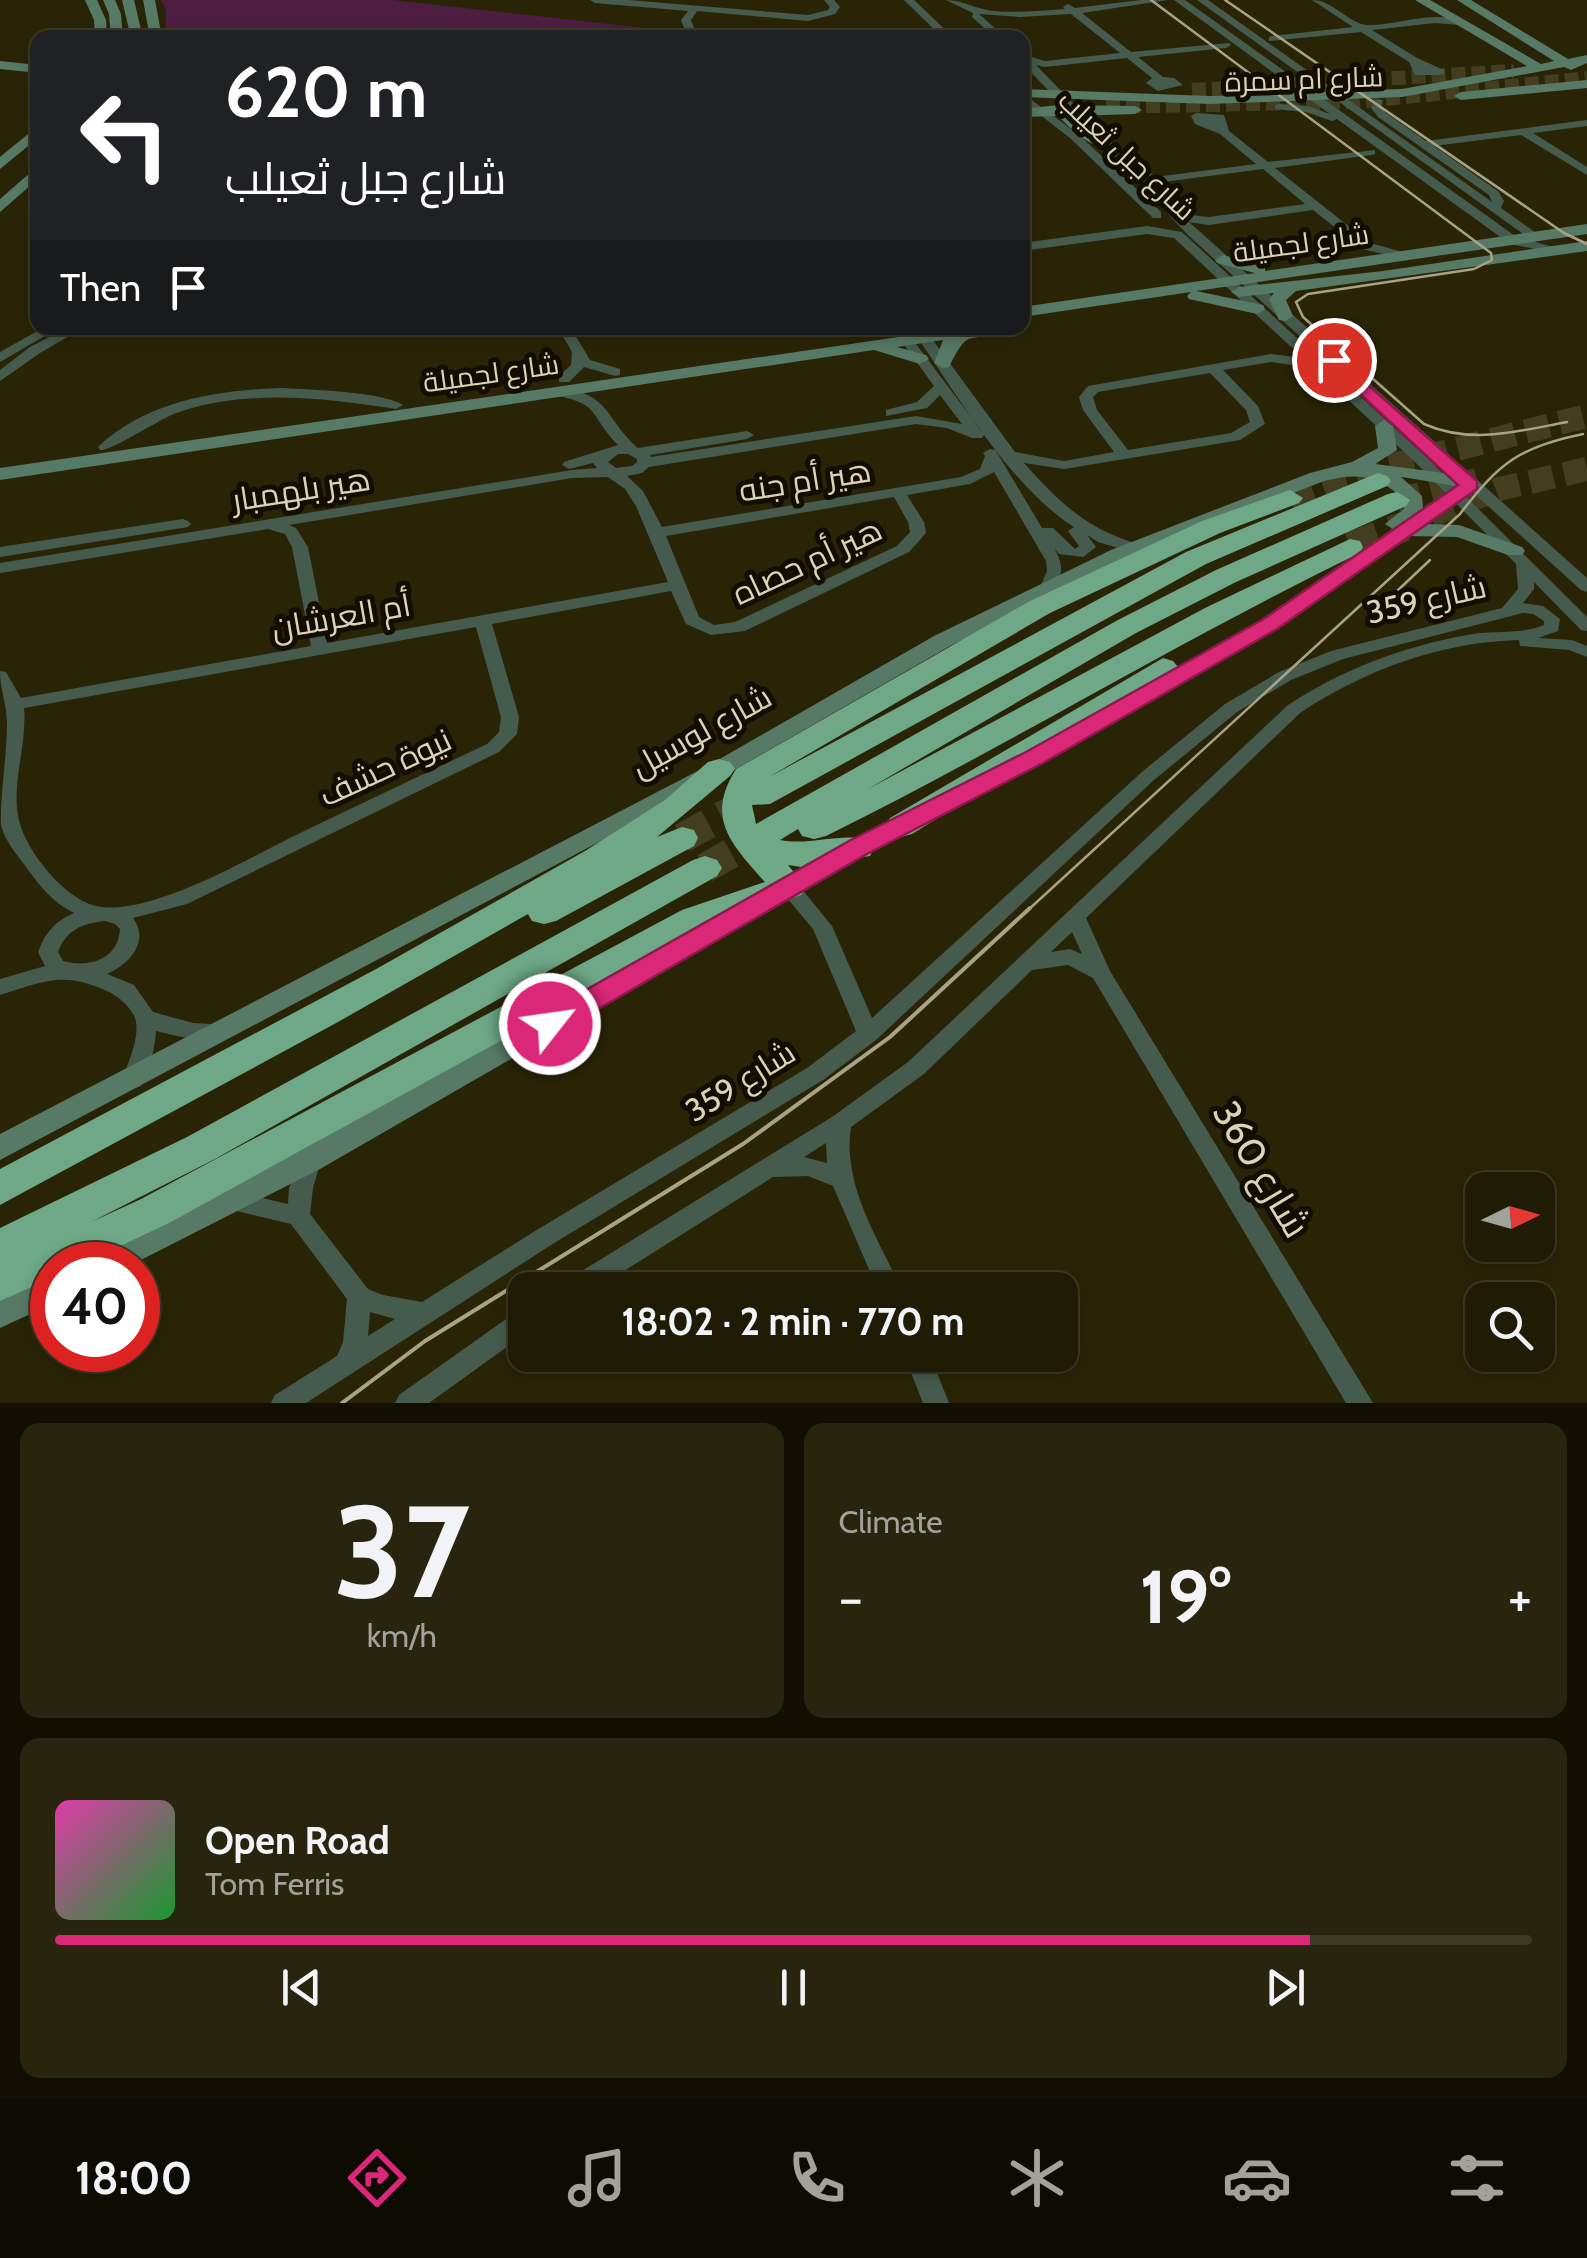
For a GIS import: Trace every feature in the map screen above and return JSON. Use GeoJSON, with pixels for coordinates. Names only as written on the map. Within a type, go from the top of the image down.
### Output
{"type":"FeatureCollection","features":[{"type":"Feature","properties":{"kind":"highway"},"geometry":{"type":"LineString","coordinates":[[756,842],[1126,627],[1388,490],[1196,558],[759,796]]}},
{"type":"Feature","properties":{"kind":"highway"},"geometry":{"type":"LineString","coordinates":[[0,1283],[155,1211],[694,919],[732,902],[789,888],[735,817],[734,797],[747,776],[1040,607],[1210,527],[1290,498],[1039,628],[913,699],[786,781]]}},
{"type":"Feature","properties":{"kind":"highway"},"geometry":{"type":"LineString","coordinates":[[756,842],[822,825],[1241,600],[1350,547],[1334,568],[900,826]]}},
{"type":"Feature","properties":{"kind":"highway"},"geometry":{"type":"LineString","coordinates":[[0,1188],[520,904],[682,804],[719,769]]}},
{"type":"Feature","properties":{"kind":"highway"},"geometry":{"type":"LineString","coordinates":[[0,1198],[682,838]]}},
{"type":"Feature","properties":{"kind":"highway"},"geometry":{"type":"LineString","coordinates":[[756,842],[801,856],[858,848]]}},
{"type":"Feature","properties":{"kind":"highway"},"geometry":{"type":"LineString","coordinates":[[0,1248],[201,1148],[705,868]]}},
{"type":"Feature","properties":{"kind":"street"},"geometry":{"type":"LineString","coordinates":[[91,0],[101,30]]}},
{"type":"Feature","properties":{"kind":"street"},"geometry":{"type":"LineString","coordinates":[[109,0],[116,14],[117,30]]}},
{"type":"Feature","properties":{"kind":"street"},"geometry":{"type":"LineString","coordinates":[[128,0],[135,30]]}},
{"type":"Feature","properties":{"kind":"street"},"geometry":{"type":"LineString","coordinates":[[149,0],[155,30]]}},
{"type":"Feature","properties":{"kind":"street"},"geometry":{"type":"LineString","coordinates":[[595,0],[812,18],[834,10],[829,0]]}},
{"type":"Feature","properties":{"kind":"street"},"geometry":{"type":"LineString","coordinates":[[910,0],[941,30]]}},
{"type":"Feature","properties":{"kind":"street"},"geometry":{"type":"LineString","coordinates":[[950,0],[973,13],[996,17],[1163,0]]}},
{"type":"Feature","properties":{"kind":"street"},"geometry":{"type":"LineString","coordinates":[[959,0],[992,30]]}},
{"type":"Feature","properties":{"kind":"street"},"geometry":{"type":"LineString","coordinates":[[1060,0],[1159,79]]}},
{"type":"Feature","properties":{"kind":"street"},"geometry":{"type":"LineString","coordinates":[[1179,0],[1331,101],[1526,241],[1558,250]]}},
{"type":"Feature","properties":{"kind":"street"},"geometry":{"type":"LineString","coordinates":[[1202,0],[1331,101],[1383,128],[1495,209],[1526,241]]}},
{"type":"Feature","properties":{"kind":"street"},"geometry":{"type":"LineString","coordinates":[[1318,0],[1412,60]]}},
{"type":"Feature","properties":{"kind":"street"},"geometry":{"type":"LineString","coordinates":[[1421,0],[1440,17],[1573,71]]}},
{"type":"Feature","properties":{"kind":"street"},"geometry":{"type":"LineString","coordinates":[[1464,0],[1573,71],[1587,94]]}},
{"type":"Feature","properties":{"kind":"street"},"geometry":{"type":"LineString","coordinates":[[690,30],[686,20],[694,8]]}},
{"type":"Feature","properties":{"kind":"street"},"geometry":{"type":"LineString","coordinates":[[988,26],[996,17]]}},
{"type":"Feature","properties":{"kind":"street"},"geometry":{"type":"LineString","coordinates":[[1272,40],[1440,17]]}},
{"type":"Feature","properties":{"kind":"street"},"geometry":{"type":"LineString","coordinates":[[1461,24],[1512,53],[1573,71]]}},
{"type":"Feature","properties":{"kind":"street"},"geometry":{"type":"LineString","coordinates":[[1042,96],[1128,55],[1226,45]]}},
{"type":"Feature","properties":{"kind":"street"},"geometry":{"type":"LineString","coordinates":[[1543,49],[1573,71]]}},
{"type":"Feature","properties":{"kind":"street"},"geometry":{"type":"LineString","coordinates":[[1503,74],[1515,63],[1512,53]]}},
{"type":"Feature","properties":{"kind":"street"},"geometry":{"type":"LineString","coordinates":[[0,65],[10,72]]}},
{"type":"Feature","properties":{"kind":"street"},"geometry":{"type":"LineString","coordinates":[[1030,70],[1042,96],[1094,140],[1106,144]]}},
{"type":"Feature","properties":{"kind":"street"},"geometry":{"type":"LineString","coordinates":[[1460,96],[1573,71]]}},
{"type":"Feature","properties":{"kind":"street","name":"شارع ام سمرة"},"geometry":{"type":"LineString","coordinates":[[1042,96],[1115,110],[1279,107],[1438,89],[1503,74],[1573,71]]}},
{"type":"Feature","properties":{"kind":"street","name":"شارع ام سمرة"},"geometry":{"type":"LineString","coordinates":[[1042,96],[1379,102],[1531,90],[1573,71]]}},
{"type":"Feature","properties":{"kind":"street"},"geometry":{"type":"LineString","coordinates":[[1531,90],[1587,94]]}},
{"type":"Feature","properties":{"kind":"street"},"geometry":{"type":"LineString","coordinates":[[1042,96],[1186,100]]}},
{"type":"Feature","properties":{"kind":"street","name":"شارع جبل ثعيلب"},"geometry":{"type":"LineString","coordinates":[[1042,96],[1093,130],[1146,188],[1178,235],[1238,286],[1284,316],[1464,488],[1585,586]]}},
{"type":"Feature","properties":{"kind":"street","name":"شارع جبل ثعيلب"},"geometry":{"type":"LineString","coordinates":[[1042,96],[1169,218],[1222,260],[1257,309],[1438,477]]}},
{"type":"Feature","properties":{"kind":"street"},"geometry":{"type":"LineString","coordinates":[[1379,102],[1377,110],[1494,194],[1498,202],[1495,209]]}},
{"type":"Feature","properties":{"kind":"street"},"geometry":{"type":"LineString","coordinates":[[1279,107],[1332,118],[1371,152],[1476,224],[1481,235],[1466,247]]}},
{"type":"Feature","properties":{"kind":"street"},"geometry":{"type":"LineString","coordinates":[[1093,130],[1098,117],[1115,110]]}},
{"type":"Feature","properties":{"kind":"street"},"geometry":{"type":"LineString","coordinates":[[1427,144],[1587,123]]}},
{"type":"Feature","properties":{"kind":"street"},"geometry":{"type":"LineString","coordinates":[[1383,128],[1398,126]]}},
{"type":"Feature","properties":{"kind":"street"},"geometry":{"type":"LineString","coordinates":[[1224,132],[1315,206],[1362,257],[1238,286]]}},
{"type":"Feature","properties":{"kind":"street"},"geometry":{"type":"LineString","coordinates":[[1524,132],[1586,171]]}},
{"type":"Feature","properties":{"kind":"street"},"geometry":{"type":"LineString","coordinates":[[0,165],[30,137]]}},
{"type":"Feature","properties":{"kind":"street"},"geometry":{"type":"LineString","coordinates":[[1134,175],[1162,178],[1371,152]]}},
{"type":"Feature","properties":{"kind":"street"},"geometry":{"type":"LineString","coordinates":[[0,184],[30,157]]}},
{"type":"Feature","properties":{"kind":"street"},"geometry":{"type":"LineString","coordinates":[[0,207],[30,178]]}},
{"type":"Feature","properties":{"kind":"street"},"geometry":{"type":"LineString","coordinates":[[1146,188],[1162,178]]}},
{"type":"Feature","properties":{"kind":"street"},"geometry":{"type":"LineString","coordinates":[[0,220],[30,194]]}},
{"type":"Feature","properties":{"kind":"street"},"geometry":{"type":"LineString","coordinates":[[1147,230],[1169,218],[1209,221],[1315,206]]}},
{"type":"Feature","properties":{"kind":"street"},"geometry":{"type":"LineString","coordinates":[[1194,234],[1209,221]]}},
{"type":"Feature","properties":{"kind":"street","name":"شارع لجميلة"},"geometry":{"type":"LineString","coordinates":[[1030,311],[1238,286],[1289,278],[1362,257],[1406,256],[1587,229]]}},
{"type":"Feature","properties":{"kind":"street"},"geometry":{"type":"LineString","coordinates":[[1030,246],[1147,230],[1178,235]]}},
{"type":"Feature","properties":{"kind":"street"},"geometry":{"type":"LineString","coordinates":[[1329,282],[1526,241]]}},
{"type":"Feature","properties":{"kind":"street","name":"شارع لجميلة"},"geometry":{"type":"LineString","coordinates":[[1289,278],[1329,282],[1587,246]]}},
{"type":"Feature","properties":{"kind":"street"},"geometry":{"type":"LineString","coordinates":[[1222,260],[1289,278],[1276,300],[1284,316]]}},
{"type":"Feature","properties":{"kind":"street","name":"شارع لجميلة"},"geometry":{"type":"LineString","coordinates":[[1030,321],[1238,286]]}},
{"type":"Feature","properties":{"kind":"street"},"geometry":{"type":"LineString","coordinates":[[1195,296],[1257,309]]}},
{"type":"Feature","properties":{"kind":"street"},"geometry":{"type":"LineString","coordinates":[[0,358],[41,335]]}},
{"type":"Feature","properties":{"kind":"street"},"geometry":{"type":"LineString","coordinates":[[0,378],[35,350],[63,335]]}},
{"type":"Feature","properties":{"kind":"street"},"geometry":{"type":"LineString","coordinates":[[568,335],[591,367],[616,377],[599,405]]}},
{"type":"Feature","properties":{"kind":"street"},"geometry":{"type":"LineString","coordinates":[[913,335],[920,359],[1016,491],[1065,551],[1077,554],[1087,550],[1087,543],[1011,456],[943,363],[916,335]]}},
{"type":"Feature","properties":{"kind":"street"},"geometry":{"type":"LineString","coordinates":[[943,363],[950,343],[962,335]]}},
{"type":"Feature","properties":{"kind":"street"},"geometry":{"type":"LineString","coordinates":[[864,336],[920,359]]}},
{"type":"Feature","properties":{"kind":"street","name":"شارع لجميلة"},"geometry":{"type":"LineString","coordinates":[[0,474],[864,336]]}},
{"type":"Feature","properties":{"kind":"street"},"geometry":{"type":"LineString","coordinates":[[1272,358],[1294,344]]}},
{"type":"Feature","properties":{"kind":"street"},"geometry":{"type":"LineString","coordinates":[[578,354],[578,366],[558,386],[599,405],[610,431],[639,458]]}},
{"type":"Feature","properties":{"kind":"street"},"geometry":{"type":"LineString","coordinates":[[1122,454],[1090,410],[1087,394],[1102,386],[1272,358],[1315,364]]}},
{"type":"Feature","properties":{"kind":"street"},"geometry":{"type":"LineString","coordinates":[[1011,456],[1064,465],[1234,437],[1252,430],[1258,424],[1253,409],[1213,368]]}},
{"type":"Feature","properties":{"kind":"street","name":"شارع لجميلة"},"geometry":{"type":"LineString","coordinates":[[0,463],[558,386]]}},
{"type":"Feature","properties":{"kind":"street"},"geometry":{"type":"LineString","coordinates":[[639,458],[910,409],[933,397],[941,386]]}},
{"type":"Feature","properties":{"kind":"street"},"geometry":{"type":"LineString","coordinates":[[105,446],[138,420],[195,400],[309,393],[396,406]]}},
{"type":"Feature","properties":{"kind":"street"},"geometry":{"type":"LineString","coordinates":[[639,458],[916,420],[950,424],[977,435]]}},
{"type":"Feature","properties":{"kind":"street"},"geometry":{"type":"LineString","coordinates":[[1336,472],[1383,455],[1389,442],[1384,426]]}},
{"type":"Feature","properties":{"kind":"street"},"geometry":{"type":"LineString","coordinates":[[605,454],[610,431]]}},
{"type":"Feature","properties":{"kind":"street","name":"هير بلهمبار"},"geometry":{"type":"LineString","coordinates":[[0,552],[566,466],[605,454],[639,458]]}},
{"type":"Feature","properties":{"kind":"street","name":"هير أم حصاه"},"geometry":{"type":"LineString","coordinates":[[605,454],[601,465],[615,472],[636,492],[674,586],[692,620],[704,628],[724,630],[748,624],[912,542],[918,533],[916,522],[898,492]]}},
{"type":"Feature","properties":{"kind":"street"},"geometry":{"type":"LineString","coordinates":[[964,480],[986,472],[992,456]]}},
{"type":"Feature","properties":{"kind":"street"},"geometry":{"type":"LineString","coordinates":[[636,492],[639,458]]}},
{"type":"Feature","properties":{"kind":"street","name":"هير بلهمبار"},"geometry":{"type":"LineString","coordinates":[[0,568],[572,474],[615,472],[639,458]]}},
{"type":"Feature","properties":{"kind":"street"},"geometry":{"type":"LineString","coordinates":[[1043,492],[1051,474],[1064,465]]}},
{"type":"Feature","properties":{"kind":"street","name":"شارع لوسيل"},"geometry":{"type":"LineString","coordinates":[[0,1148],[719,769],[942,641],[1048,587],[1135,548],[1336,472],[1374,468],[1438,477],[1464,488]]}},
{"type":"Feature","properties":{"kind":"street"},"geometry":{"type":"LineString","coordinates":[[1328,585],[1373,540],[1415,506],[1408,490],[1387,477],[1336,472]]}},
{"type":"Feature","properties":{"kind":"street","name":"هير أم جنه"},"geometry":{"type":"LineString","coordinates":[[654,533],[964,480],[1016,491]]}},
{"type":"Feature","properties":{"kind":"street"},"geometry":{"type":"LineString","coordinates":[[149,1242],[310,1160],[858,848],[1118,710],[1269,624],[1464,488]]}},
{"type":"Feature","properties":{"kind":"street","name":"شارع جبل ثعيلب"},"geometry":{"type":"LineString","coordinates":[[1464,488],[1519,556],[1587,626]]}},
{"type":"Feature","properties":{"kind":"street"},"geometry":{"type":"LineString","coordinates":[[1016,491],[1054,561],[1056,571],[1048,587]]}},
{"type":"Feature","properties":{"kind":"street"},"geometry":{"type":"LineString","coordinates":[[1043,492],[1095,536],[1135,548]]}},
{"type":"Feature","properties":{"kind":"street"},"geometry":{"type":"LineString","coordinates":[[300,548],[309,525],[334,512]]}},
{"type":"Feature","properties":{"kind":"street"},"geometry":{"type":"LineString","coordinates":[[260,523],[292,531],[300,548],[320,649]]}},
{"type":"Feature","properties":{"kind":"street"},"geometry":{"type":"LineString","coordinates":[[1406,530],[1458,530],[1519,556],[1526,589],[1506,613]]}},
{"type":"Feature","properties":{"kind":"street","name":"أم العرشان"},"geometry":{"type":"LineString","coordinates":[[18,704],[674,586]]}},
{"type":"Feature","properties":{"kind":"street","name":"شارع 359"},"geometry":{"type":"LineString","coordinates":[[284,1403],[777,1098],[868,1034],[1148,776],[1231,708],[1285,676],[1338,655],[1506,613],[1537,609],[1548,614],[1553,624],[1544,632],[1488,636],[1396,657],[1355,672],[1294,709],[916,1068],[840,1123],[603,1272]]}},
{"type":"Feature","properties":{"kind":"street","name":"نيوة حشف"},"geometry":{"type":"LineString","coordinates":[[59,930],[105,915],[180,900],[493,748],[508,734],[510,717],[484,622]]}},
{"type":"Feature","properties":{"kind":"street"},"geometry":{"type":"LineString","coordinates":[[1445,645],[1582,648]]}},
{"type":"Feature","properties":{"kind":"street"},"geometry":{"type":"LineString","coordinates":[[0,676],[18,704],[10,822],[17,841],[57,897],[59,930],[48,952],[5,985]]}},
{"type":"Feature","properties":{"kind":"street"},"geometry":{"type":"LineString","coordinates":[[789,888],[822,926],[868,1034]]}},
{"type":"Feature","properties":{"kind":"street"},"geometry":{"type":"LineString","coordinates":[[57,897],[130,928],[127,991]]}},
{"type":"Feature","properties":{"kind":"street","name":"نيوة حشف"},"geometry":{"type":"LineString","coordinates":[[5,985],[75,972],[127,948],[180,900]]}},
{"type":"Feature","properties":{"kind":"street","name":"شارع 360"},"geometry":{"type":"LineString","coordinates":[[1075,915],[1100,973],[1360,1403]]}},
{"type":"Feature","properties":{"kind":"street"},"geometry":{"type":"LineString","coordinates":[[48,952],[55,966],[127,991],[146,1018],[176,1029],[226,1030]]}},
{"type":"Feature","properties":{"kind":"street"},"geometry":{"type":"LineString","coordinates":[[1022,964],[1070,957],[1100,973]]}},
{"type":"Feature","properties":{"kind":"street"},"geometry":{"type":"LineString","coordinates":[[133,1080],[146,1042],[146,1018]]}},
{"type":"Feature","properties":{"kind":"street"},"geometry":{"type":"LineString","coordinates":[[840,1123],[836,1144],[842,1180],[882,1272]]}},
{"type":"Feature","properties":{"kind":"street"},"geometry":{"type":"LineString","coordinates":[[298,1216],[310,1160]]}},
{"type":"Feature","properties":{"kind":"street"},"geometry":{"type":"LineString","coordinates":[[768,1169],[810,1166],[842,1180]]}},
{"type":"Feature","properties":{"kind":"street"},"geometry":{"type":"LineString","coordinates":[[232,1201],[298,1216],[358,1297],[425,1313]]}},
{"type":"Feature","properties":{"kind":"street"},"geometry":{"type":"LineString","coordinates":[[346,1363],[355,1342],[358,1297]]}},
{"type":"Feature","properties":{"kind":"street"},"geometry":{"type":"LineString","coordinates":[[0,1314],[30,1300]]}},
{"type":"Feature","properties":{"kind":"street"},"geometry":{"type":"LineString","coordinates":[[408,1403],[508,1332]]}},
{"type":"Feature","properties":{"kind":"street"},"geometry":{"type":"LineString","coordinates":[[924,1372],[936,1403]]}},
{"type":"Feature","properties":{"kind":"shaded area"},"geometry":{"type":"Polygon","coordinates":[[[161,0],[393,0],[661,30],[166,30],[166,9],[161,0]]]}},
{"type":"Feature","properties":{"kind":"tunnel"},"geometry":{"type":"LineString","coordinates":[[1192,90],[1514,71]]}},
{"type":"Feature","properties":{"kind":"tunnel"},"geometry":{"type":"LineString","coordinates":[[1106,107],[1358,102],[1587,78]]}},
{"type":"Feature","properties":{"kind":"tunnel"},"geometry":{"type":"LineString","coordinates":[[1290,498],[1365,472],[1587,416]]}},
{"type":"Feature","properties":{"kind":"tunnel"},"geometry":{"type":"LineString","coordinates":[[1398,528],[1499,489],[1587,469]]}},
{"type":"Feature","properties":{"kind":"tunnel"},"geometry":{"type":"LineString","coordinates":[[1397,500],[1477,480]]}},
{"type":"Feature","properties":{"kind":"tunnel"},"geometry":{"type":"LineString","coordinates":[[1350,547],[1405,526]]}},
{"type":"Feature","properties":{"kind":"tunnel"},"geometry":{"type":"LineString","coordinates":[[682,838],[756,798]]}},
{"type":"Feature","properties":{"kind":"tunnel"},"geometry":{"type":"LineString","coordinates":[[705,868],[758,838]]}},
{"type":"Feature","properties":{"kind":"tram line"},"geometry":{"type":"LineString","coordinates":[[1151,0],[1491,253],[1492,260],[1474,269],[1308,294],[1296,302],[1303,317],[1424,424],[1477,435],[1567,422]]}},
{"type":"Feature","properties":{"kind":"tram line"},"geometry":{"type":"LineString","coordinates":[[1225,0],[1564,233],[1587,244]]}},
{"type":"Feature","properties":{"kind":"tram line"},"geometry":{"type":"LineString","coordinates":[[1027,911],[1460,514],[1499,470],[1542,445],[1583,434]]}},
{"type":"Feature","properties":{"kind":"tram line"},"geometry":{"type":"LineString","coordinates":[[1379,608],[1430,560]]}},
{"type":"Feature","properties":{"kind":"tram line"},"geometry":{"type":"LineString","coordinates":[[342,1403],[425,1341],[743,1144],[890,1037],[1030,908]]}},
{"type":"Feature","properties":{"kind":"route"},"geometry":{"type":"LineString","coordinates":[[550,1024],[858,848],[1034,757],[1269,624],[1470,485],[1334,360]]}}]}
